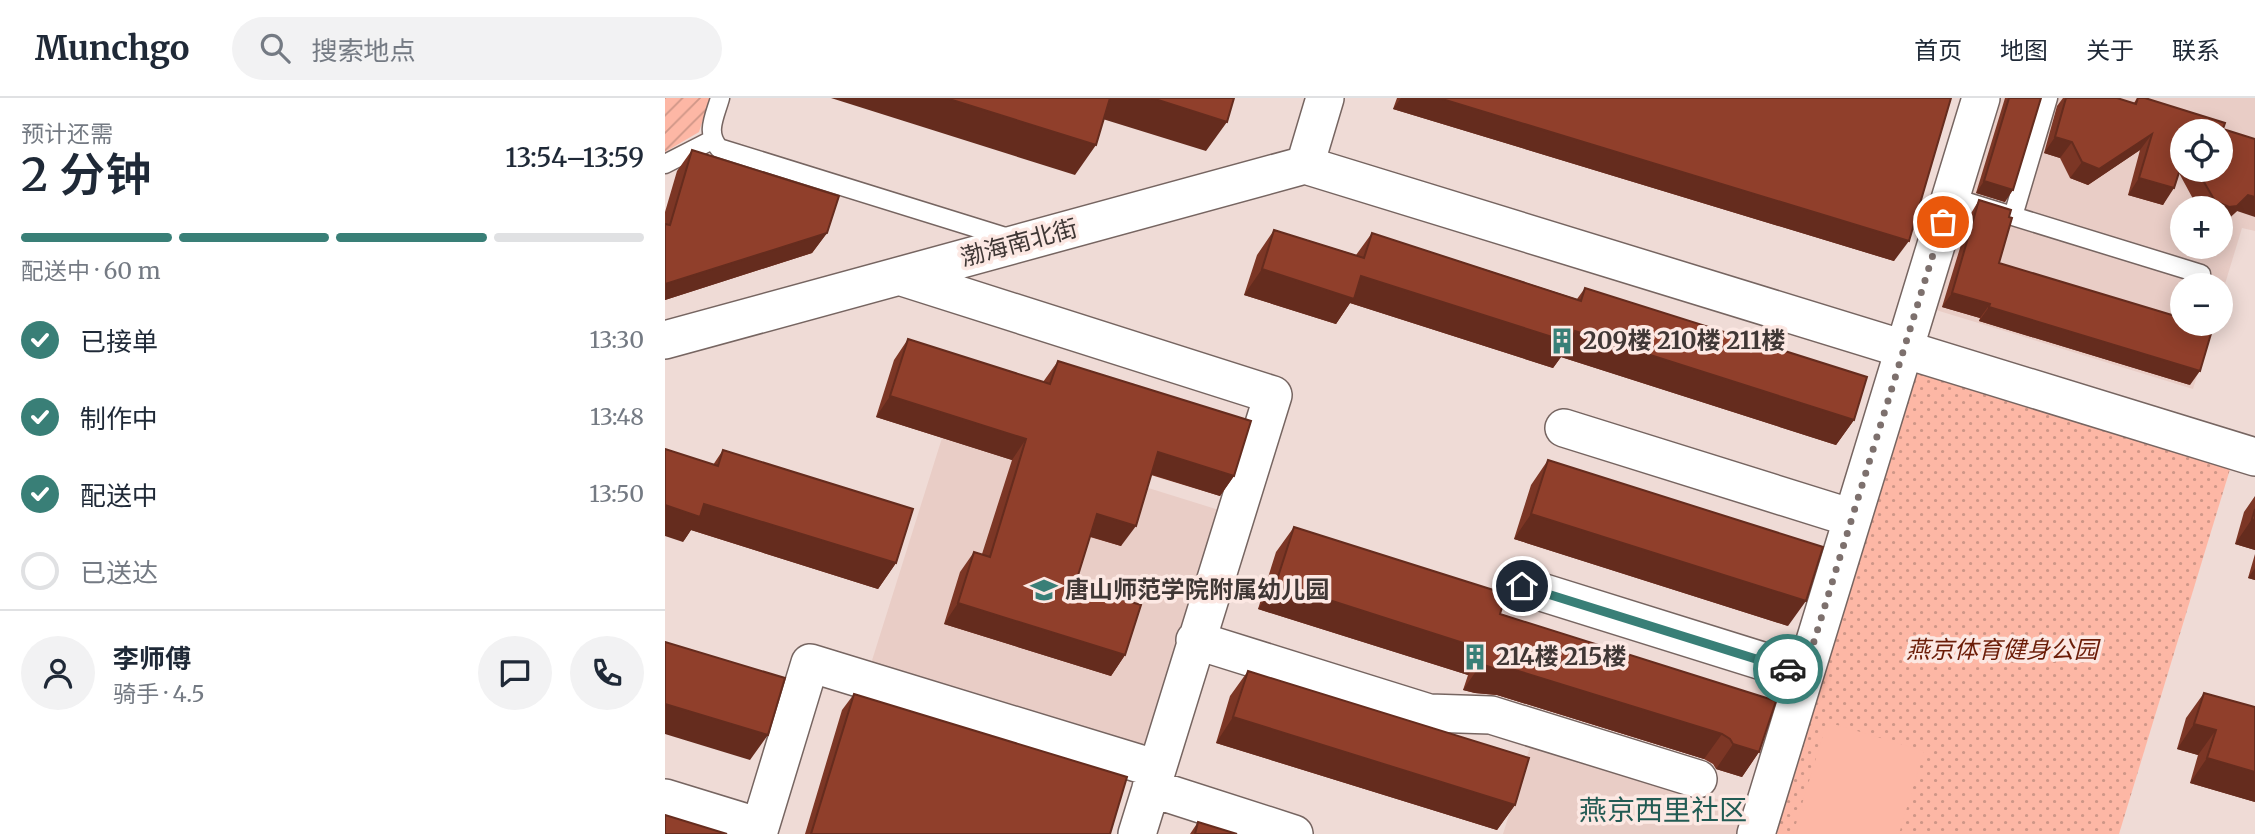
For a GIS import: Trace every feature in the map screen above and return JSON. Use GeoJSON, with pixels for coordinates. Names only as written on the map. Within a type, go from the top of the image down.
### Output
{"type":"FeatureCollection","features":[{"type":"Feature","properties":{"kind":"street"},"geometry":{"type":"LineString","coordinates":[[1325,98],[1305,165],[2255,457]]}},
{"type":"Feature","properties":{"kind":"street"},"geometry":{"type":"LineString","coordinates":[[1756,834],[1981,98]]}},
{"type":"Feature","properties":{"kind":"street","name":"渤海南北街"},"geometry":{"type":"LineString","coordinates":[[665,340],[1305,165]]}},
{"type":"Feature","properties":{"kind":"street"},"geometry":{"type":"LineString","coordinates":[[899,276],[1273,395],[1137,834]]}},
{"type":"Feature","properties":{"kind":"street"},"geometry":{"type":"LineString","coordinates":[[1564,428],[1851,518]]}},
{"type":"Feature","properties":{"kind":"street"},"geometry":{"type":"LineString","coordinates":[[1522,586],[1804,674]]}},
{"type":"Feature","properties":{"kind":"street"},"geometry":{"type":"LineString","coordinates":[[1195,640],[1429,713],[1491,715],[1698,779]]}},
{"type":"Feature","properties":{"kind":"street"},"geometry":{"type":"LineString","coordinates":[[665,798],[759,830],[810,663],[1154,778],[1294,834]]}},
{"type":"Feature","properties":{"kind":"street"},"geometry":{"type":"LineString","coordinates":[[766,673],[804,684]]}},
{"type":"Feature","properties":{"kind":"lane"},"geometry":{"type":"LineString","coordinates":[[720,98],[710,131],[712,140],[719,148],[1023,242]]}},
{"type":"Feature","properties":{"kind":"lane"},"geometry":{"type":"LineString","coordinates":[[2013,216],[2048,98]]}},
{"type":"Feature","properties":{"kind":"lane"},"geometry":{"type":"LineString","coordinates":[[665,164],[712,140]]}},
{"type":"Feature","properties":{"kind":"lane"},"geometry":{"type":"LineString","coordinates":[[1951,197],[2198,273]]}},
{"type":"Feature","properties":{"kind":"shaded area"},"geometry":{"type":"Polygon","coordinates":[[[2000,98],[2255,98],[2255,231],[2242,228],[2233,258],[2233,196],[2170,196],[2170,259],[2233,259],[2228,273],[2170,273],[2170,336],[2209,336],[2193,389],[1936,310],[2000,98]]]}},
{"type":"Feature","properties":{"kind":"shaded area","name":"唐山师范学院附属幼儿园"},"geometry":{"type":"Polygon","coordinates":[[[942,438],[1016,461],[1020,448],[1219,510],[1143,755],[869,670],[942,438]]]}},
{"type":"Feature","properties":{"kind":"shaded area"},"geometry":{"type":"Polygon","coordinates":[[[1532,741],[1755,811],[1748,834],[1503,834],[1532,741]]]}},
{"type":"Feature","properties":{"kind":"green space"},"geometry":{"type":"Polygon","coordinates":[[[665,98],[710,98],[699,132],[665,152],[665,98]]]}},
{"type":"Feature","properties":{"kind":"green space","name":"燕京体育健身公园"},"geometry":{"type":"Polygon","coordinates":[[[1913,369],[2231,466],[2119,834],[1772,834],[1913,369]]]}},
{"type":"Feature","properties":{"kind":"green space"},"geometry":{"type":"Polygon","coordinates":[[[1827,722],[1924,751],[1899,834],[1793,834],[1827,722]]]}},
{"type":"Feature","properties":{"kind":"building"},"geometry":{"type":"Polygon","coordinates":[[[946,98],[1110,98],[1096,145],[946,98]]]}},
{"type":"Feature","properties":{"kind":"building"},"geometry":{"type":"Polygon","coordinates":[[[1152,98],[1234,98],[1227,122],[1152,98]]]}},
{"type":"Feature","properties":{"kind":"building"},"geometry":{"type":"Polygon","coordinates":[[[1439,98],[1951,98],[1909,241],[1439,98]]]}},
{"type":"Feature","properties":{"kind":"building"},"geometry":{"type":"Polygon","coordinates":[[[2009,98],[2041,98],[2013,190],[1984,181],[2009,98]]]}},
{"type":"Feature","properties":{"kind":"building"},"geometry":{"type":"Polygon","coordinates":[[[2066,98],[2117,98],[2136,104],[2138,98],[2145,98],[2212,119],[2170,119],[2170,182],[2176,182],[2174,188],[2139,178],[2152,134],[2099,169],[2082,162],[2072,142],[2055,137],[2066,98]]]}},
{"type":"Feature","properties":{"kind":"building"},"geometry":{"type":"Polygon","coordinates":[[[2233,132],[2255,139],[2255,197],[2248,195],[2233,206],[2233,196],[2212,196],[2204,182],[2233,182],[2233,132]]]}},
{"type":"Feature","properties":{"kind":"building"},"geometry":{"type":"Polygon","coordinates":[[[692,150],[839,196],[827,233],[665,284],[665,224],[670,225],[692,150]]]}},
{"type":"Feature","properties":{"kind":"building"},"geometry":{"type":"Polygon","coordinates":[[[1979,200],[2011,210],[2009,217],[2012,218],[1999,263],[2170,314],[2170,336],[2210,336],[2200,371],[1989,307],[1990,304],[1952,293],[1979,200]]]}},
{"type":"Feature","properties":{"kind":"building"},"geometry":{"type":"Polygon","coordinates":[[[1274,230],[1364,258],[1372,233],[1581,301],[1585,288],[1867,377],[1854,420],[1575,331],[1571,343],[1361,276],[1354,299],[1262,269],[1274,230]]]}},
{"type":"Feature","properties":{"kind":"building"},"geometry":{"type":"Polygon","coordinates":[[[908,339],[1050,384],[1058,361],[1251,421],[1234,476],[1158,452],[1136,526],[1097,514],[1075,585],[1141,605],[1125,655],[958,603],[974,552],[990,557],[1026,439],[890,396],[908,339]]]}},
{"type":"Feature","properties":{"kind":"building"},"geometry":{"type":"Polygon","coordinates":[[[665,449],[718,466],[723,450],[913,509],[896,563],[704,504],[700,517],[665,505],[665,449]]]}},
{"type":"Feature","properties":{"kind":"building"},"geometry":{"type":"Polygon","coordinates":[[[1548,460],[1823,547],[1806,601],[1531,514],[1548,460]]]}},
{"type":"Feature","properties":{"kind":"building"},"geometry":{"type":"Polygon","coordinates":[[[1294,527],[1506,594],[1500,614],[1776,701],[1759,752],[1733,744],[1722,734],[1515,670],[1481,664],[1485,650],[1276,583],[1294,527]]]}},
{"type":"Feature","properties":{"kind":"building"},"geometry":{"type":"Polygon","coordinates":[[[665,642],[785,678],[768,735],[665,704],[665,642]]]}},
{"type":"Feature","properties":{"kind":"building"},"geometry":{"type":"Polygon","coordinates":[[[1248,671],[1529,758],[1515,805],[1233,717],[1248,671]]]}},
{"type":"Feature","properties":{"kind":"building"},"geometry":{"type":"Polygon","coordinates":[[[2204,693],[2255,707],[2255,772],[2207,758],[2216,730],[2194,724],[2204,693]]]}},
{"type":"Feature","properties":{"kind":"building"},"geometry":{"type":"Polygon","coordinates":[[[854,694],[1127,777],[1110,834],[811,834],[854,694]]]}},
{"type":"Feature","properties":{"kind":"building"},"geometry":{"type":"Polygon","coordinates":[[[665,815],[727,834],[665,834],[665,815]]]}},
{"type":"Feature","properties":{"kind":"building"},"geometry":{"type":"Polygon","coordinates":[[[1198,822],[1237,834],[1195,834],[1198,822]]]}},
{"type":"Feature","properties":{"kind":"way so far"},"geometry":{"type":"LineString","coordinates":[[1788,669],[1804,674],[1943,222]]}},
{"type":"Feature","properties":{"kind":"place","name":"209楼 210楼 211楼"},"geometry":{"type":"Point","coordinates":[1562,341]}},
{"type":"Feature","properties":{"kind":"place","name":"唐山师范学院附属幼儿园"},"geometry":{"type":"Point","coordinates":[1044,590]}},
{"type":"Feature","properties":{"kind":"place","name":"214楼 215楼"},"geometry":{"type":"Point","coordinates":[1475,657]}},
{"type":"Feature","properties":{"kind":"district","name":"燕京西里社区"},"geometry":{"type":"Point","coordinates":[1663,810]}},
{"type":"Feature","properties":{"kind":"route"},"geometry":{"type":"LineString","coordinates":[[1522,586],[1788,669]]}}]}
